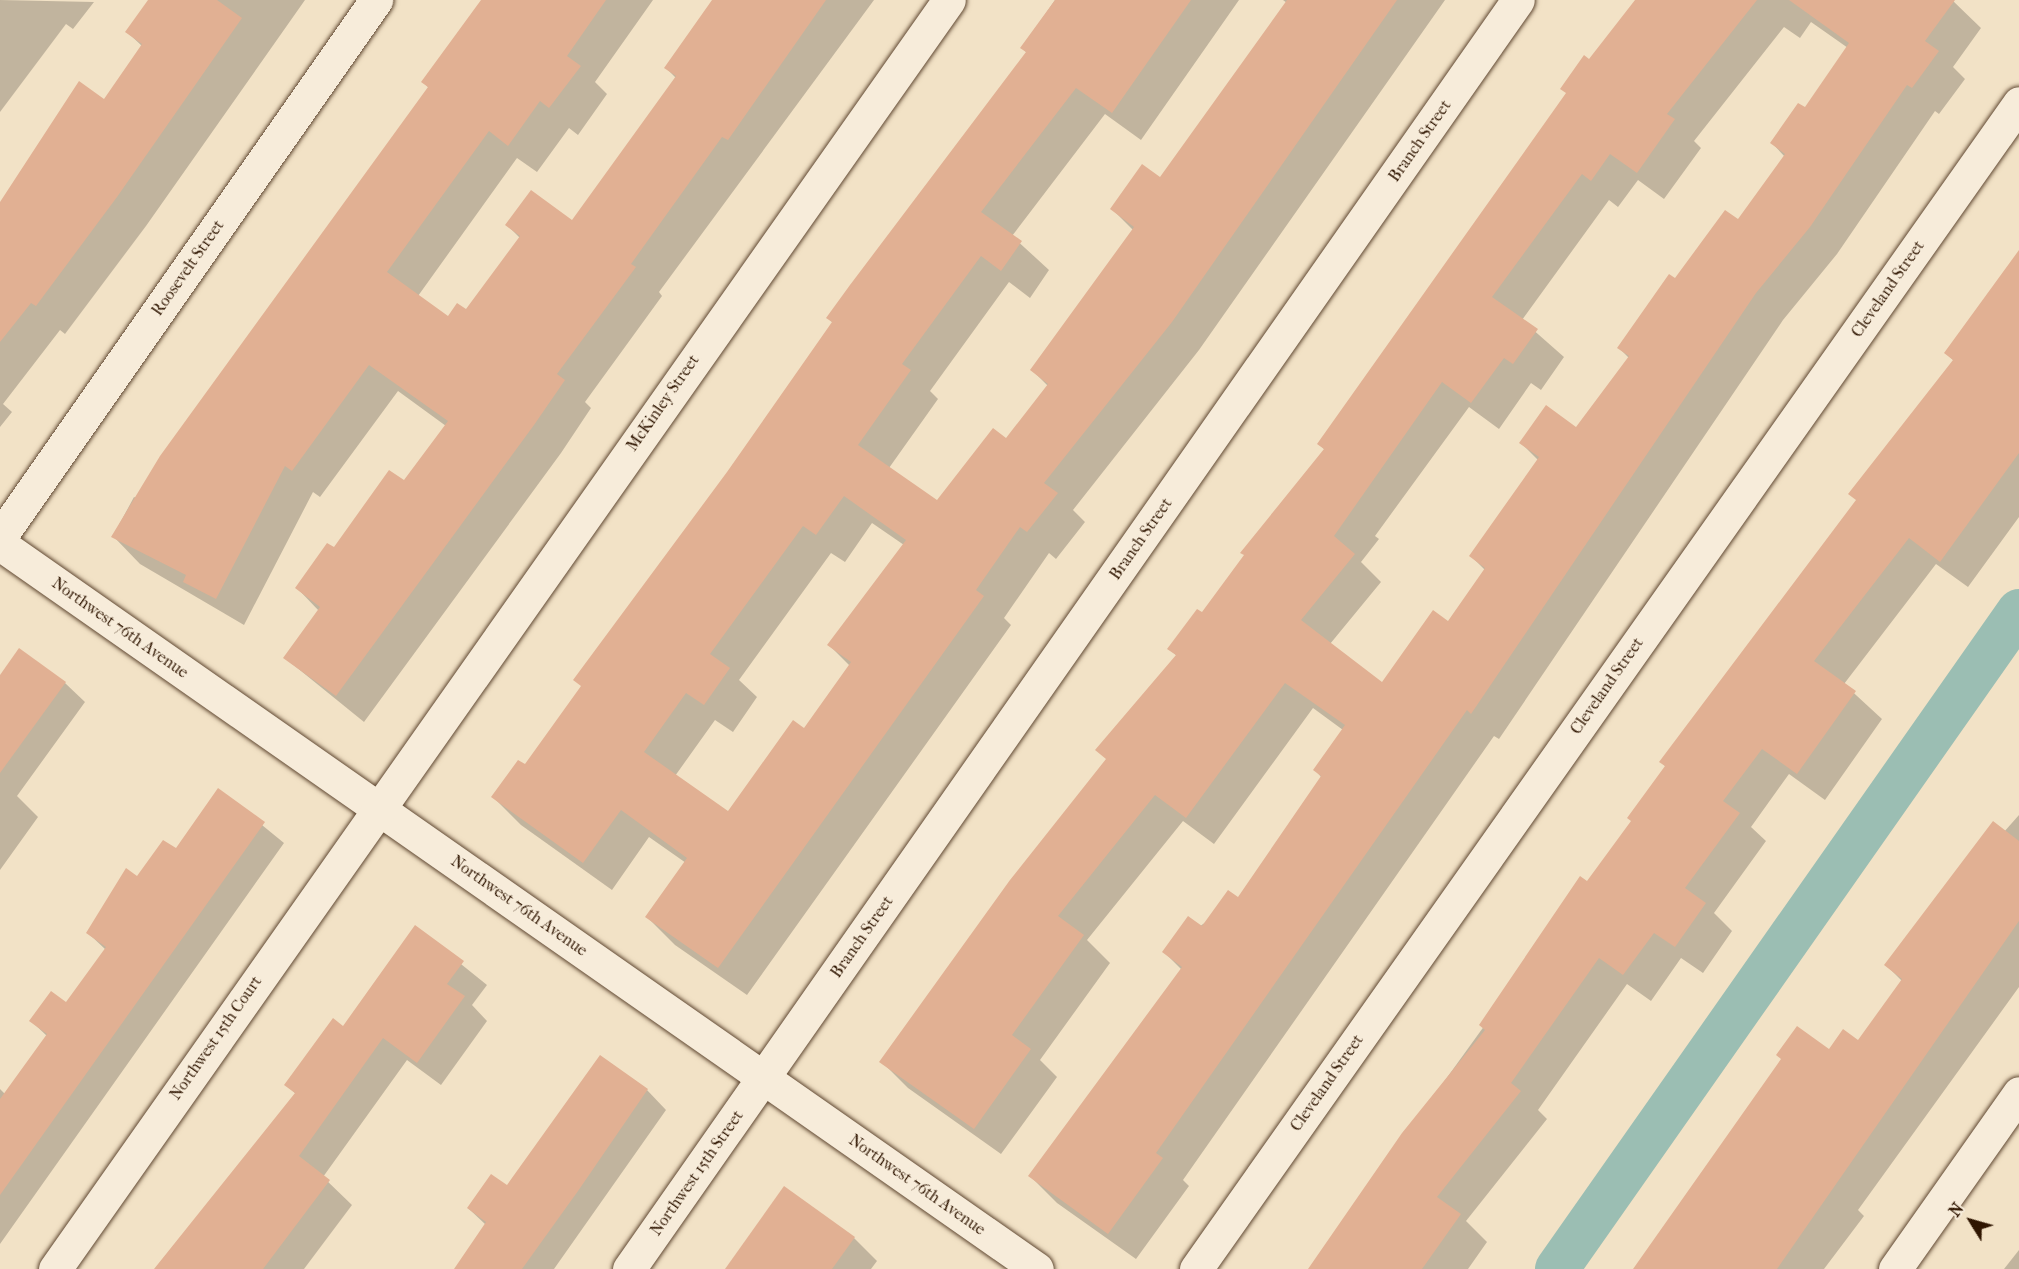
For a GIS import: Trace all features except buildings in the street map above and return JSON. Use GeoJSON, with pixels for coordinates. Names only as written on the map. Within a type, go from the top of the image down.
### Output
{"type":"FeatureCollection","features":[{"type":"Feature","properties":{"kind":"street","name":"Roosevelt Street"},"geometry":{"type":"LineString","coordinates":[[0,537],[376,0]]}},
{"type":"Feature","properties":{"kind":"street","name":"McKinley Street"},"geometry":{"type":"LineString","coordinates":[[376,807],[949,0]]}},
{"type":"Feature","properties":{"kind":"street","name":"Branch Street"},"geometry":{"type":"LineString","coordinates":[[764,1078],[1518,0]]}},
{"type":"Feature","properties":{"kind":"street","name":"Cleveland Street"},"geometry":{"type":"LineString","coordinates":[[1196,1269],[2019,103]]}},
{"type":"Feature","properties":{"kind":"street","name":"Northwest 76th Avenue"},"geometry":{"type":"LineString","coordinates":[[0,544],[1037,1269]]}},
{"type":"Feature","properties":{"kind":"street","name":"Northwest 15th Court"},"geometry":{"type":"LineString","coordinates":[[55,1269],[376,807]]}},
{"type":"Feature","properties":{"kind":"street","name":"Northwest 15th Street"},"geometry":{"type":"LineString","coordinates":[[629,1269],[764,1078]]}},
{"type":"Feature","properties":{"kind":"street"},"geometry":{"type":"LineString","coordinates":[[1895,1269],[2019,1093]]}},
{"type":"Feature","properties":{"kind":"waterway"},"geometry":{"type":"LineString","coordinates":[[1557,1269],[2019,611]]}}]}
